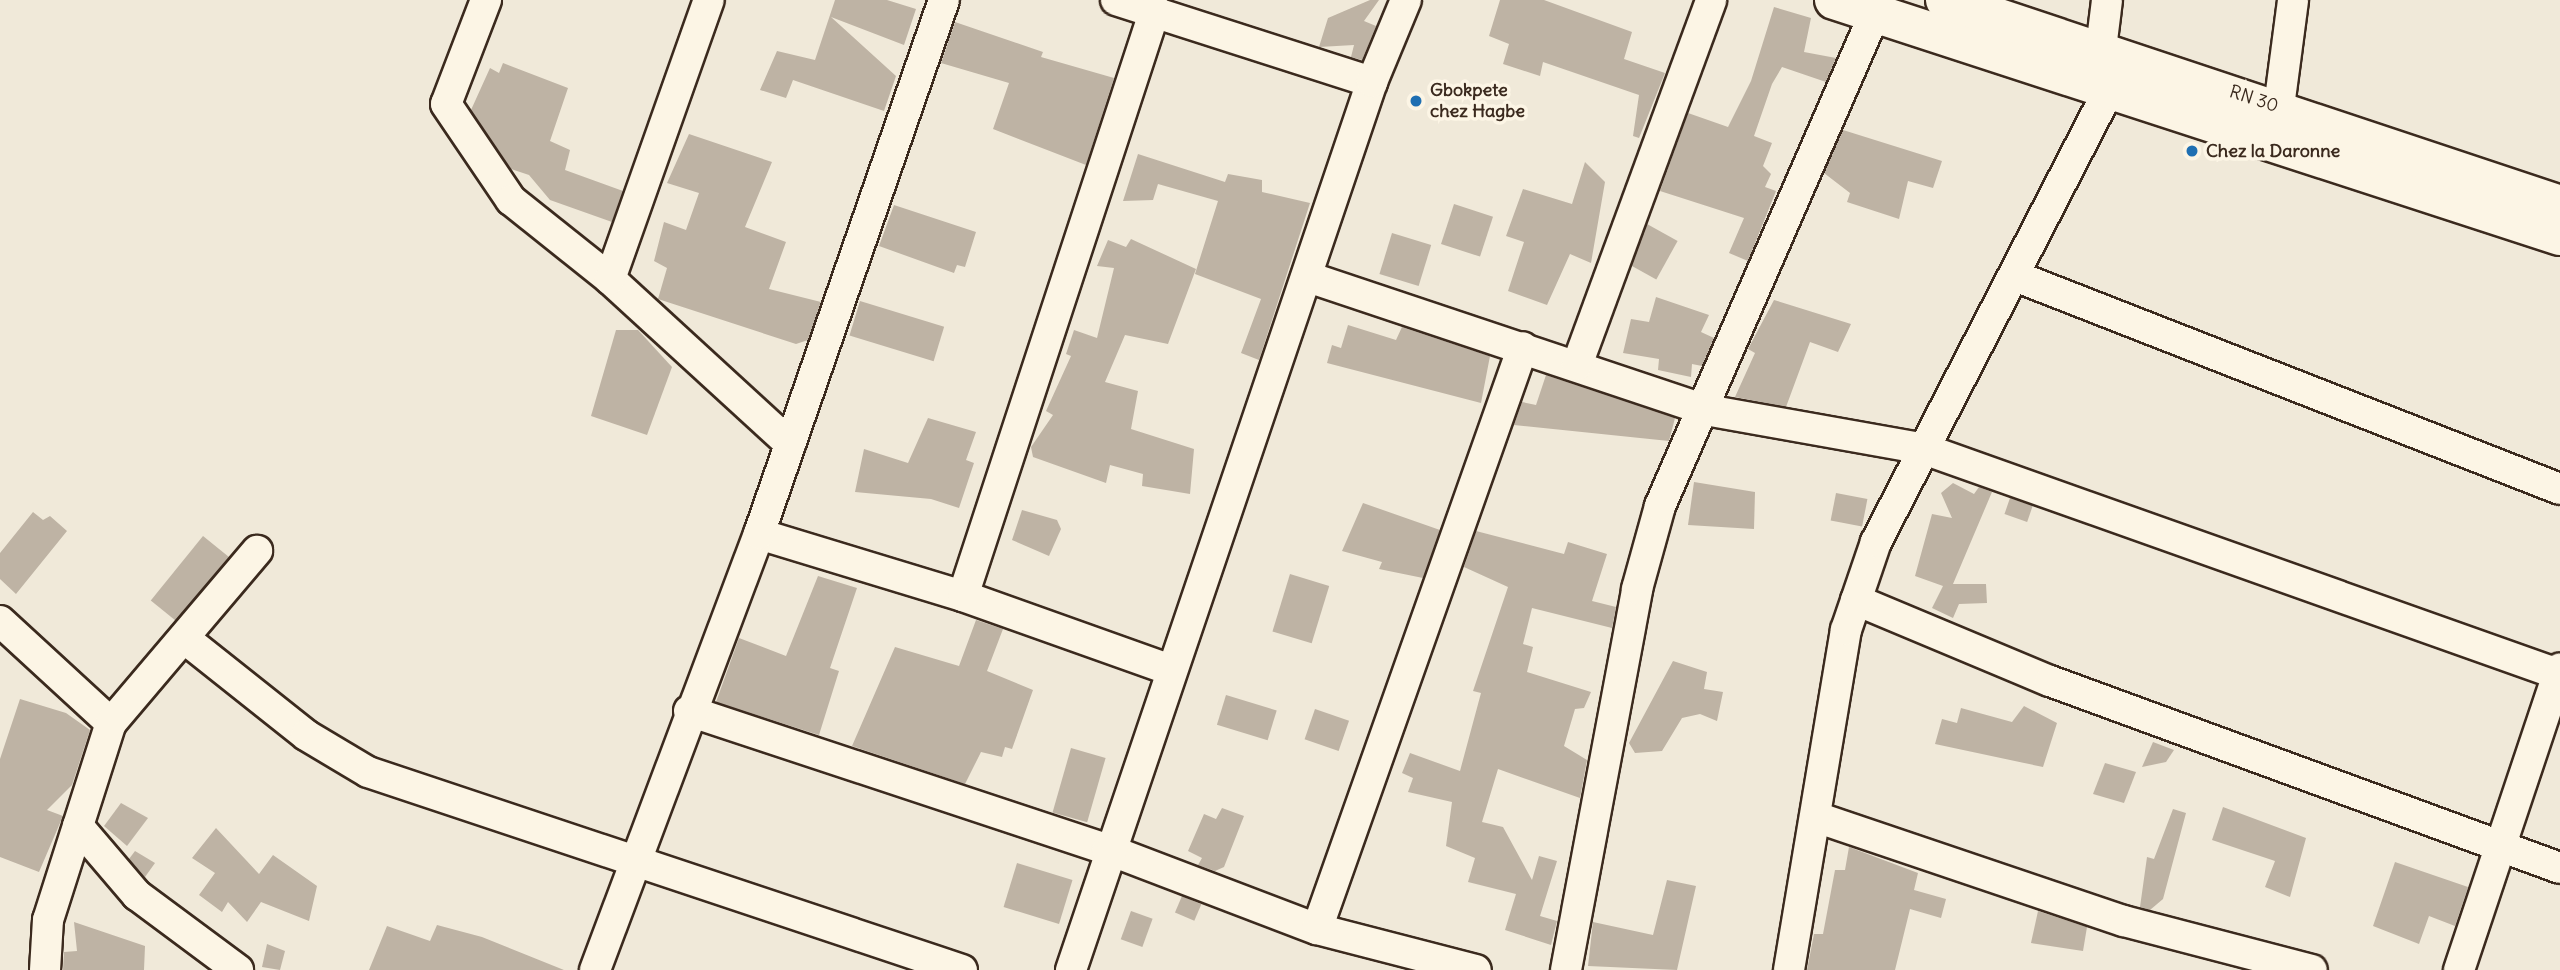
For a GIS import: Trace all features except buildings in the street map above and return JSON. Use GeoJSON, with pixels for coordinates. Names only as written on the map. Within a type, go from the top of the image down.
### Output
{"type":"FeatureCollection","features":[{"type":"Feature","properties":{"kind":"main road","name":"RN 30"},"geometry":{"type":"LineString","coordinates":[[1834,0],[2111,86],[2560,236]]}},
{"type":"Feature","properties":{"kind":"main road","name":"RN 30"},"geometry":{"type":"LineString","coordinates":[[1945,0],[2279,107],[2560,205]]}},
{"type":"Feature","properties":{"kind":"street"},"geometry":{"type":"LineString","coordinates":[[486,0],[446,104],[510,200],[610,279],[790,444]]}},
{"type":"Feature","properties":{"kind":"street"},"geometry":{"type":"LineString","coordinates":[[610,279],[709,0]]}},
{"type":"Feature","properties":{"kind":"street"},"geometry":{"type":"LineString","coordinates":[[596,970],[689,711],[760,534],[944,0]]}},
{"type":"Feature","properties":{"kind":"street"},"geometry":{"type":"LineString","coordinates":[[1116,0],[1155,10],[1372,82]]}},
{"type":"Feature","properties":{"kind":"street"},"geometry":{"type":"LineString","coordinates":[[1070,970],[1107,849],[1308,276],[1372,82],[1406,0]]}},
{"type":"Feature","properties":{"kind":"street"},"geometry":{"type":"LineString","coordinates":[[1577,365],[1711,0]]}},
{"type":"Feature","properties":{"kind":"street"},"geometry":{"type":"LineString","coordinates":[[2101,49],[2107,0]]}},
{"type":"Feature","properties":{"kind":"street"},"geometry":{"type":"LineString","coordinates":[[2279,107],[2293,0]]}},
{"type":"Feature","properties":{"kind":"street"},"geometry":{"type":"LineString","coordinates":[[963,596],[1155,10]]}},
{"type":"Feature","properties":{"kind":"street"},"geometry":{"type":"LineString","coordinates":[[1566,970],[1650,538],[1875,13]]}},
{"type":"Feature","properties":{"kind":"street"},"geometry":{"type":"LineString","coordinates":[[1789,970],[1856,600],[1886,514],[1924,449],[2015,276],[2111,86]]}},
{"type":"Feature","properties":{"kind":"street"},"geometry":{"type":"LineString","coordinates":[[1308,276],[1706,410],[1924,449],[2559,671],[2459,970]]}},
{"type":"Feature","properties":{"kind":"street"},"geometry":{"type":"LineString","coordinates":[[2015,276],[2560,489]]}},
{"type":"Feature","properties":{"kind":"street"},"geometry":{"type":"LineString","coordinates":[[1317,929],[1523,347]]}},
{"type":"Feature","properties":{"kind":"street"},"geometry":{"type":"LineString","coordinates":[[760,534],[963,596],[1171,670]]}},
{"type":"Feature","properties":{"kind":"street"},"geometry":{"type":"LineString","coordinates":[[45,970],[48,920],[111,723],[257,551]]}},
{"type":"Feature","properties":{"kind":"street"},"geometry":{"type":"LineString","coordinates":[[1856,600],[2014,667],[2500,850],[2560,868]]}},
{"type":"Feature","properties":{"kind":"street"},"geometry":{"type":"LineString","coordinates":[[0,621],[111,723]]}},
{"type":"Feature","properties":{"kind":"street"},"geometry":{"type":"LineString","coordinates":[[184,638],[306,735],[368,772],[636,859],[962,970]]}},
{"type":"Feature","properties":{"kind":"street"},"geometry":{"type":"LineString","coordinates":[[689,711],[1107,849],[1317,929],[1476,970]]}},
{"type":"Feature","properties":{"kind":"street"},"geometry":{"type":"LineString","coordinates":[[1816,817],[2124,921],[2312,970]]}},
{"type":"Feature","properties":{"kind":"street"},"geometry":{"type":"LineString","coordinates":[[78,827],[137,895],[238,970]]}},
{"type":"Feature","properties":{"kind":"place","name":"Gbokpete chez Hagbe"},"geometry":{"type":"Point","coordinates":[1416,101]}},
{"type":"Feature","properties":{"kind":"place","name":"Chez la Daronne"},"geometry":{"type":"Point","coordinates":[2192,151]}}]}
